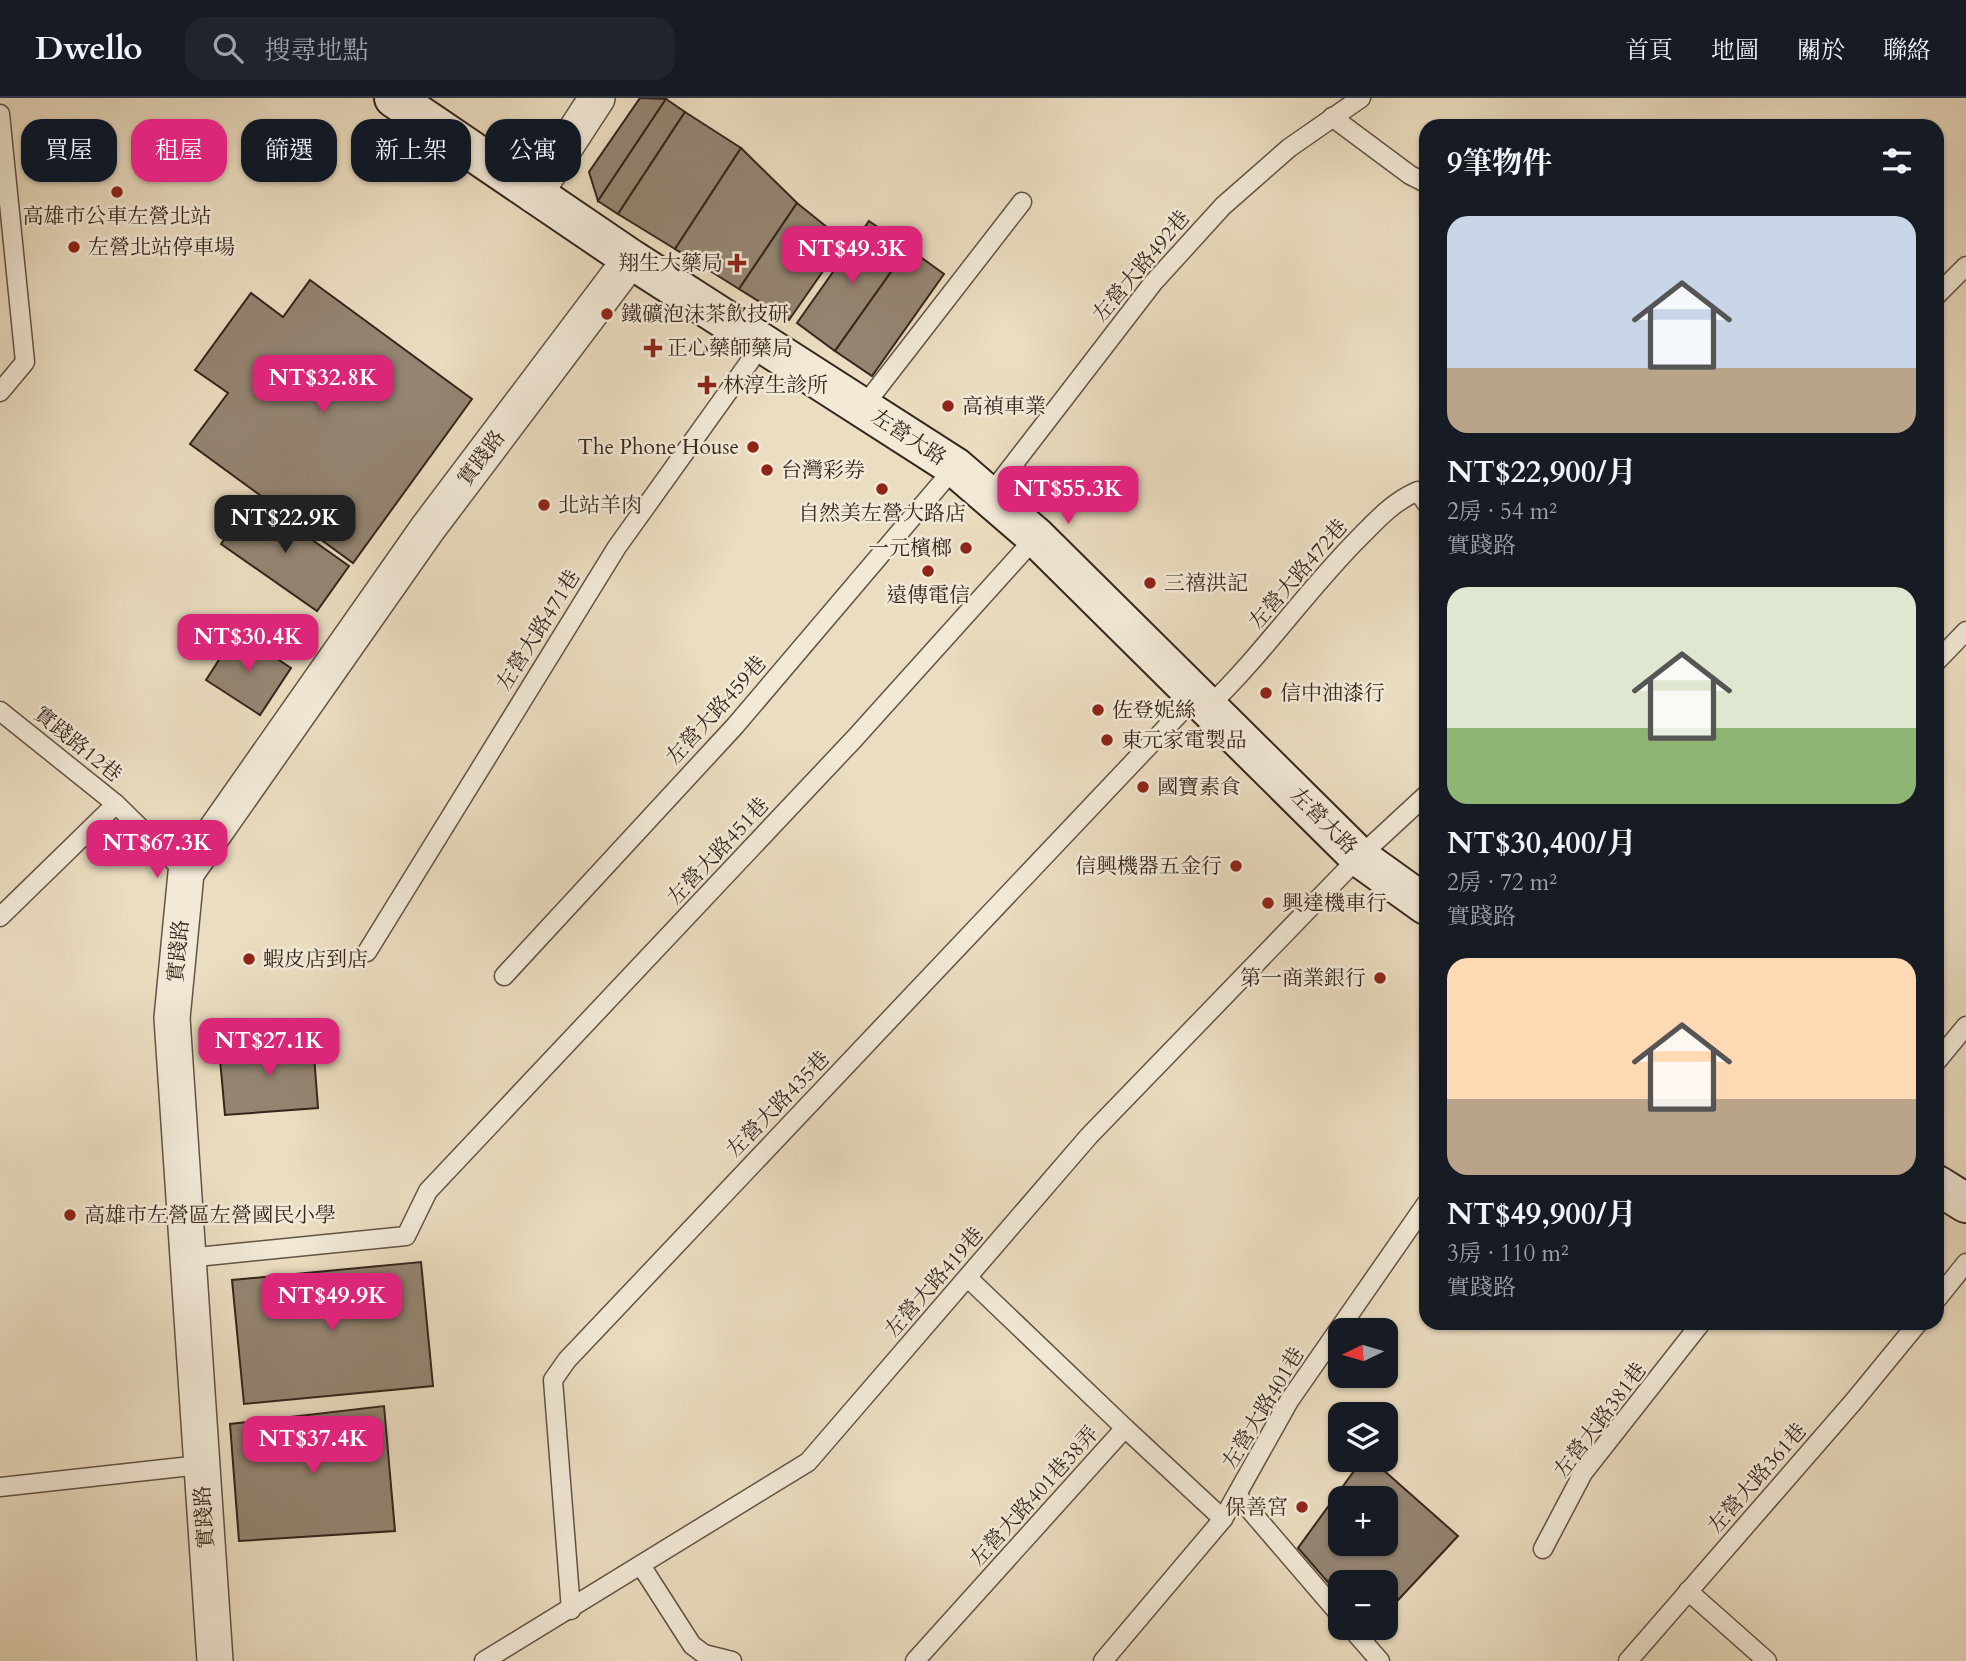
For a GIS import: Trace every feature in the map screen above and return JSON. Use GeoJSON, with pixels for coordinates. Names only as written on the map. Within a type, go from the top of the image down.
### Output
{"type":"FeatureCollection","features":[{"type":"Feature","properties":{"kind":"street","name":"左營大路"},"geometry":{"type":"LineString","coordinates":[[394,98],[631,259],[955,467],[1036,537],[1359,857],[1419,900]]}},
{"type":"Feature","properties":{"kind":"street"},"geometry":{"type":"LineString","coordinates":[[534,195],[597,98]]}},
{"type":"Feature","properties":{"kind":"street","name":"實踐路"},"geometry":{"type":"LineString","coordinates":[[215,1661],[172,1018],[186,873],[428,528],[631,259]]}},
{"type":"Feature","properties":{"kind":"street"},"geometry":{"type":"LineString","coordinates":[[1944,1189],[1966,1203]]}},
{"type":"Feature","properties":{"kind":"lane","name":"左營大路492巷"},"geometry":{"type":"LineString","coordinates":[[989,496],[1153,283],[1254,176],[1361,98]]}},
{"type":"Feature","properties":{"kind":"lane"},"geometry":{"type":"LineString","coordinates":[[0,114],[25,362],[0,392]]}},
{"type":"Feature","properties":{"kind":"lane"},"geometry":{"type":"LineString","coordinates":[[1332,117],[1419,179]]}},
{"type":"Feature","properties":{"kind":"lane"},"geometry":{"type":"LineString","coordinates":[[863,407],[1022,202]]}},
{"type":"Feature","properties":{"kind":"lane"},"geometry":{"type":"LineString","coordinates":[[1944,288],[1966,266]]}},
{"type":"Feature","properties":{"kind":"lane","name":"左營大路471巷"},"geometry":{"type":"LineString","coordinates":[[367,952],[617,547],[763,343]]}},
{"type":"Feature","properties":{"kind":"lane","name":"左營大路459巷"},"geometry":{"type":"LineString","coordinates":[[503,976],[735,726],[955,467]]}},
{"type":"Feature","properties":{"kind":"lane","name":"左營大路472巷"},"geometry":{"type":"LineString","coordinates":[[1203,701],[1241,674],[1322,575],[1397,500],[1419,492]]}},
{"type":"Feature","properties":{"kind":"lane","name":"左營大路451巷"},"geometry":{"type":"LineString","coordinates":[[187,1258],[405,1236],[428,1191],[855,738],[1036,537]]}},
{"type":"Feature","properties":{"kind":"lane"},"geometry":{"type":"LineString","coordinates":[[1944,654],[1966,631]]}},
{"type":"Feature","properties":{"kind":"lane","name":"左營大路435巷"},"geometry":{"type":"LineString","coordinates":[[571,1610],[553,1380],[566,1360],[1203,701]]}},
{"type":"Feature","properties":{"kind":"lane","name":"實踐路12巷"},"geometry":{"type":"LineString","coordinates":[[0,711],[116,804],[186,873]]}},
{"type":"Feature","properties":{"kind":"lane","name":"左營大路419巷"},"geometry":{"type":"LineString","coordinates":[[484,1661],[642,1567],[808,1462],[1089,1136],[1359,857],[1419,801]]}},
{"type":"Feature","properties":{"kind":"lane"},"geometry":{"type":"LineString","coordinates":[[0,917],[116,804]]}},
{"type":"Feature","properties":{"kind":"lane"},"geometry":{"type":"LineString","coordinates":[[1944,1053],[1966,1026]]}},
{"type":"Feature","properties":{"kind":"lane","name":"左營大路401巷"},"geometry":{"type":"LineString","coordinates":[[1103,1661],[1223,1519],[1289,1401],[1419,1214]]}},
{"type":"Feature","properties":{"kind":"lane"},"geometry":{"type":"LineString","coordinates":[[1944,1290],[1966,1263]]}},
{"type":"Feature","properties":{"kind":"lane"},"geometry":{"type":"LineString","coordinates":[[968,1278],[1125,1429]]}},
{"type":"Feature","properties":{"kind":"lane","name":"左營大路381巷"},"geometry":{"type":"LineString","coordinates":[[1543,1549],[1583,1473],[1695,1330]]}},
{"type":"Feature","properties":{"kind":"lane","name":"左營大路361巷"},"geometry":{"type":"LineString","coordinates":[[1628,1661],[1854,1401],[1911,1330]]}},
{"type":"Feature","properties":{"kind":"lane","name":"左營大路401巷38弄"},"geometry":{"type":"LineString","coordinates":[[915,1661],[1125,1429],[1223,1519]]}},
{"type":"Feature","properties":{"kind":"lane"},"geometry":{"type":"LineString","coordinates":[[0,1486],[200,1465]]}},
{"type":"Feature","properties":{"kind":"lane"},"geometry":{"type":"LineString","coordinates":[[1237,1496],[1328,1601]]}},
{"type":"Feature","properties":{"kind":"lane"},"geometry":{"type":"LineString","coordinates":[[642,1567],[692,1645],[704,1654],[733,1661]]}},
{"type":"Feature","properties":{"kind":"lane"},"geometry":{"type":"LineString","coordinates":[[1688,1591],[1767,1661]]}},
{"type":"Feature","properties":{"kind":"lane"},"geometry":{"type":"LineString","coordinates":[[1362,1640],[1380,1661]]}},
{"type":"Feature","properties":{"kind":"building"},"geometry":{"type":"Polygon","coordinates":[[[640,98],[666,99],[598,201],[589,172],[640,98]]]}},
{"type":"Feature","properties":{"kind":"building"},"geometry":{"type":"Polygon","coordinates":[[[666,99],[685,112],[618,214],[598,201],[666,99]]]}},
{"type":"Feature","properties":{"kind":"building"},"geometry":{"type":"Polygon","coordinates":[[[685,112],[741,148],[675,249],[618,214],[685,112]]]}},
{"type":"Feature","properties":{"kind":"building"},"geometry":{"type":"Polygon","coordinates":[[[741,148],[797,203],[739,289],[675,249],[741,148]]]}},
{"type":"Feature","properties":{"kind":"building"},"geometry":{"type":"Polygon","coordinates":[[[797,203],[844,241],[789,320],[739,289],[797,203]]]}},
{"type":"Feature","properties":{"kind":"building"},"geometry":{"type":"Polygon","coordinates":[[[869,221],[908,248],[835,351],[797,323],[869,221]]]}},
{"type":"Feature","properties":{"kind":"building"},"geometry":{"type":"Polygon","coordinates":[[[908,248],[944,274],[872,376],[835,351],[908,248]]]}},
{"type":"Feature","properties":{"kind":"building"},"geometry":{"type":"Polygon","coordinates":[[[310,280],[472,399],[353,563],[190,444],[228,393],[195,370],[251,293],[283,317],[310,280]]]}},
{"type":"Feature","properties":{"kind":"building"},"geometry":{"type":"Polygon","coordinates":[[[253,498],[349,566],[317,611],[221,544],[253,498]]]}},
{"type":"Feature","properties":{"kind":"building"},"geometry":{"type":"Polygon","coordinates":[[[237,632],[291,668],[260,715],[206,680],[237,632]]]}},
{"type":"Feature","properties":{"kind":"building"},"geometry":{"type":"Polygon","coordinates":[[[313,1041],[318,1108],[225,1115],[219,1048],[313,1041]]]}},
{"type":"Feature","properties":{"kind":"building"},"geometry":{"type":"Polygon","coordinates":[[[421,1262],[433,1386],[244,1404],[232,1280],[421,1262]]]}},
{"type":"Feature","properties":{"kind":"building"},"geometry":{"type":"Polygon","coordinates":[[[384,1406],[395,1531],[239,1541],[230,1424],[384,1406]]]}},
{"type":"Feature","properties":{"kind":"building"},"geometry":{"type":"Polygon","coordinates":[[[1353,1472],[1386,1472],[1458,1536],[1398,1600],[1398,1570],[1328,1570],[1328,1582],[1298,1548],[1328,1507],[1328,1556],[1398,1556],[1398,1486],[1343,1486],[1353,1472]]]}},
{"type":"Feature","properties":{"kind":"place","name":"高雄市公車左營北站"},"geometry":{"type":"Point","coordinates":[117,192]}},
{"type":"Feature","properties":{"kind":"place","name":"左營北站停車場"},"geometry":{"type":"Point","coordinates":[74,247]}},
{"type":"Feature","properties":{"kind":"place","name":"翔生大藥局"},"geometry":{"type":"Point","coordinates":[737,263]}},
{"type":"Feature","properties":{"kind":"place","name":"鐵礦泡沫茶飲技研"},"geometry":{"type":"Point","coordinates":[607,314]}},
{"type":"Feature","properties":{"kind":"place","name":"正心藥師藥局"},"geometry":{"type":"Point","coordinates":[653,348]}},
{"type":"Feature","properties":{"kind":"place","name":"林淳生診所"},"geometry":{"type":"Point","coordinates":[707,385]}},
{"type":"Feature","properties":{"kind":"place","name":"高禎車業"},"geometry":{"type":"Point","coordinates":[948,406]}},
{"type":"Feature","properties":{"kind":"place","name":"The Phone House"},"geometry":{"type":"Point","coordinates":[753,447]}},
{"type":"Feature","properties":{"kind":"place","name":"台灣彩券"},"geometry":{"type":"Point","coordinates":[767,470]}},
{"type":"Feature","properties":{"kind":"place","name":"自然美左營大路店"},"geometry":{"type":"Point","coordinates":[882,489]}},
{"type":"Feature","properties":{"kind":"place","name":"北站羊肉"},"geometry":{"type":"Point","coordinates":[544,505]}},
{"type":"Feature","properties":{"kind":"place","name":"一元檳榔"},"geometry":{"type":"Point","coordinates":[966,548]}},
{"type":"Feature","properties":{"kind":"place","name":"遠傳電信"},"geometry":{"type":"Point","coordinates":[928,571]}},
{"type":"Feature","properties":{"kind":"place","name":"三禧洪記"},"geometry":{"type":"Point","coordinates":[1150,583]}},
{"type":"Feature","properties":{"kind":"place","name":"信中油漆行"},"geometry":{"type":"Point","coordinates":[1266,693]}},
{"type":"Feature","properties":{"kind":"place","name":"佐登妮絲"},"geometry":{"type":"Point","coordinates":[1098,710]}},
{"type":"Feature","properties":{"kind":"place","name":"東元家電製品"},"geometry":{"type":"Point","coordinates":[1107,740]}},
{"type":"Feature","properties":{"kind":"place","name":"國寶素食"},"geometry":{"type":"Point","coordinates":[1143,787]}},
{"type":"Feature","properties":{"kind":"place","name":"信興機器五金行"},"geometry":{"type":"Point","coordinates":[1236,866]}},
{"type":"Feature","properties":{"kind":"place","name":"興達機車行"},"geometry":{"type":"Point","coordinates":[1268,903]}},
{"type":"Feature","properties":{"kind":"place","name":"蝦皮店到店"},"geometry":{"type":"Point","coordinates":[249,959]}},
{"type":"Feature","properties":{"kind":"place","name":"第一商業銀行"},"geometry":{"type":"Point","coordinates":[1380,978]}},
{"type":"Feature","properties":{"kind":"place","name":"高雄市左營區左營國民小學"},"geometry":{"type":"Point","coordinates":[70,1215]}},
{"type":"Feature","properties":{"kind":"place","name":"保善宮"},"geometry":{"type":"Point","coordinates":[1302,1507]}}]}
